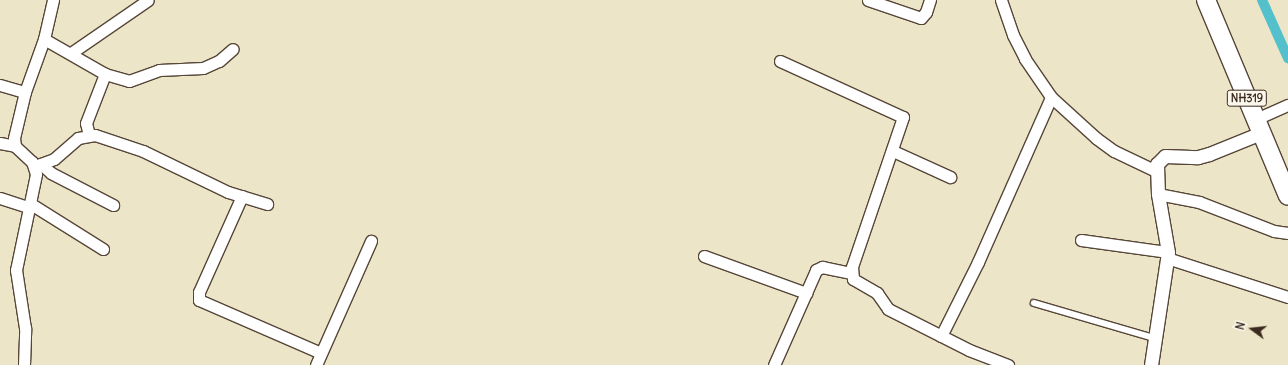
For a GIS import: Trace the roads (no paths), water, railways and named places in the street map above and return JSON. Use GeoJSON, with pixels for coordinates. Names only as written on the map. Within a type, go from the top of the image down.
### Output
{"type":"FeatureCollection","features":[{"type":"Feature","properties":{"kind":"highway","name":"NH319"},"geometry":{"type":"LineString","coordinates":[[1206,0],[1288,196]]}},
{"type":"Feature","properties":{"kind":"street"},"geometry":{"type":"LineString","coordinates":[[15,146],[15,129],[25,92],[44,39],[52,0]]}},
{"type":"Feature","properties":{"kind":"street"},"geometry":{"type":"LineString","coordinates":[[71,53],[148,0]]}},
{"type":"Feature","properties":{"kind":"street"},"geometry":{"type":"LineString","coordinates":[[868,0],[921,18],[926,12],[930,0]]}},
{"type":"Feature","properties":{"kind":"street"},"geometry":{"type":"LineString","coordinates":[[1001,0],[1013,36],[1025,59],[1051,97],[1096,138],[1114,151],[1156,171]]}},
{"type":"Feature","properties":{"kind":"street"},"geometry":{"type":"LineString","coordinates":[[44,39],[71,53],[105,74],[129,81],[159,70],[194,70],[215,63],[233,49]]}},
{"type":"Feature","properties":{"kind":"street"},"geometry":{"type":"LineString","coordinates":[[780,61],[900,114],[903,122],[851,273],[856,282],[880,296],[888,309],[941,336],[1008,365]]}},
{"type":"Feature","properties":{"kind":"street"},"geometry":{"type":"LineString","coordinates":[[89,135],[86,123],[105,74]]}},
{"type":"Feature","properties":{"kind":"street"},"geometry":{"type":"LineString","coordinates":[[0,85],[25,92]]}},
{"type":"Feature","properties":{"kind":"street"},"geometry":{"type":"LineString","coordinates":[[941,336],[978,262],[1051,97]]}},
{"type":"Feature","properties":{"kind":"street"},"geometry":{"type":"LineString","coordinates":[[1151,365],[1167,255],[1158,194],[1156,171],[1157,164],[1165,156],[1198,157],[1209,154],[1258,126],[1285,106]]}},
{"type":"Feature","properties":{"kind":"street"},"geometry":{"type":"LineString","coordinates":[[38,165],[54,159],[78,138],[89,135],[128,145],[212,185],[267,204]]}},
{"type":"Feature","properties":{"kind":"street"},"geometry":{"type":"LineString","coordinates":[[0,143],[15,146],[38,165],[51,173],[113,205]]}},
{"type":"Feature","properties":{"kind":"street"},"geometry":{"type":"LineString","coordinates":[[894,150],[950,177]]}},
{"type":"Feature","properties":{"kind":"street"},"geometry":{"type":"LineString","coordinates":[[24,365],[25,328],[16,270],[38,165]]}},
{"type":"Feature","properties":{"kind":"street"},"geometry":{"type":"LineString","coordinates":[[1158,194],[1198,202],[1274,231],[1288,233]]}},
{"type":"Feature","properties":{"kind":"street"},"geometry":{"type":"LineString","coordinates":[[242,196],[199,292],[199,300],[321,353]]}},
{"type":"Feature","properties":{"kind":"street"},"geometry":{"type":"LineString","coordinates":[[0,198],[30,206],[103,249]]}},
{"type":"Feature","properties":{"kind":"street"},"geometry":{"type":"LineString","coordinates":[[1081,240],[1167,255],[1288,297]]}},
{"type":"Feature","properties":{"kind":"street"},"geometry":{"type":"LineString","coordinates":[[316,365],[370,241]]}},
{"type":"Feature","properties":{"kind":"street"},"geometry":{"type":"LineString","coordinates":[[704,256],[806,293]]}},
{"type":"Feature","properties":{"kind":"street"},"geometry":{"type":"LineString","coordinates":[[774,365],[818,268],[851,273]]}},
{"type":"Feature","properties":{"kind":"lane"},"geometry":{"type":"LineString","coordinates":[[1034,303],[1155,338]]}},
{"type":"Feature","properties":{"kind":"waterway"},"geometry":{"type":"LineString","coordinates":[[1262,0],[1288,58]]}}]}
